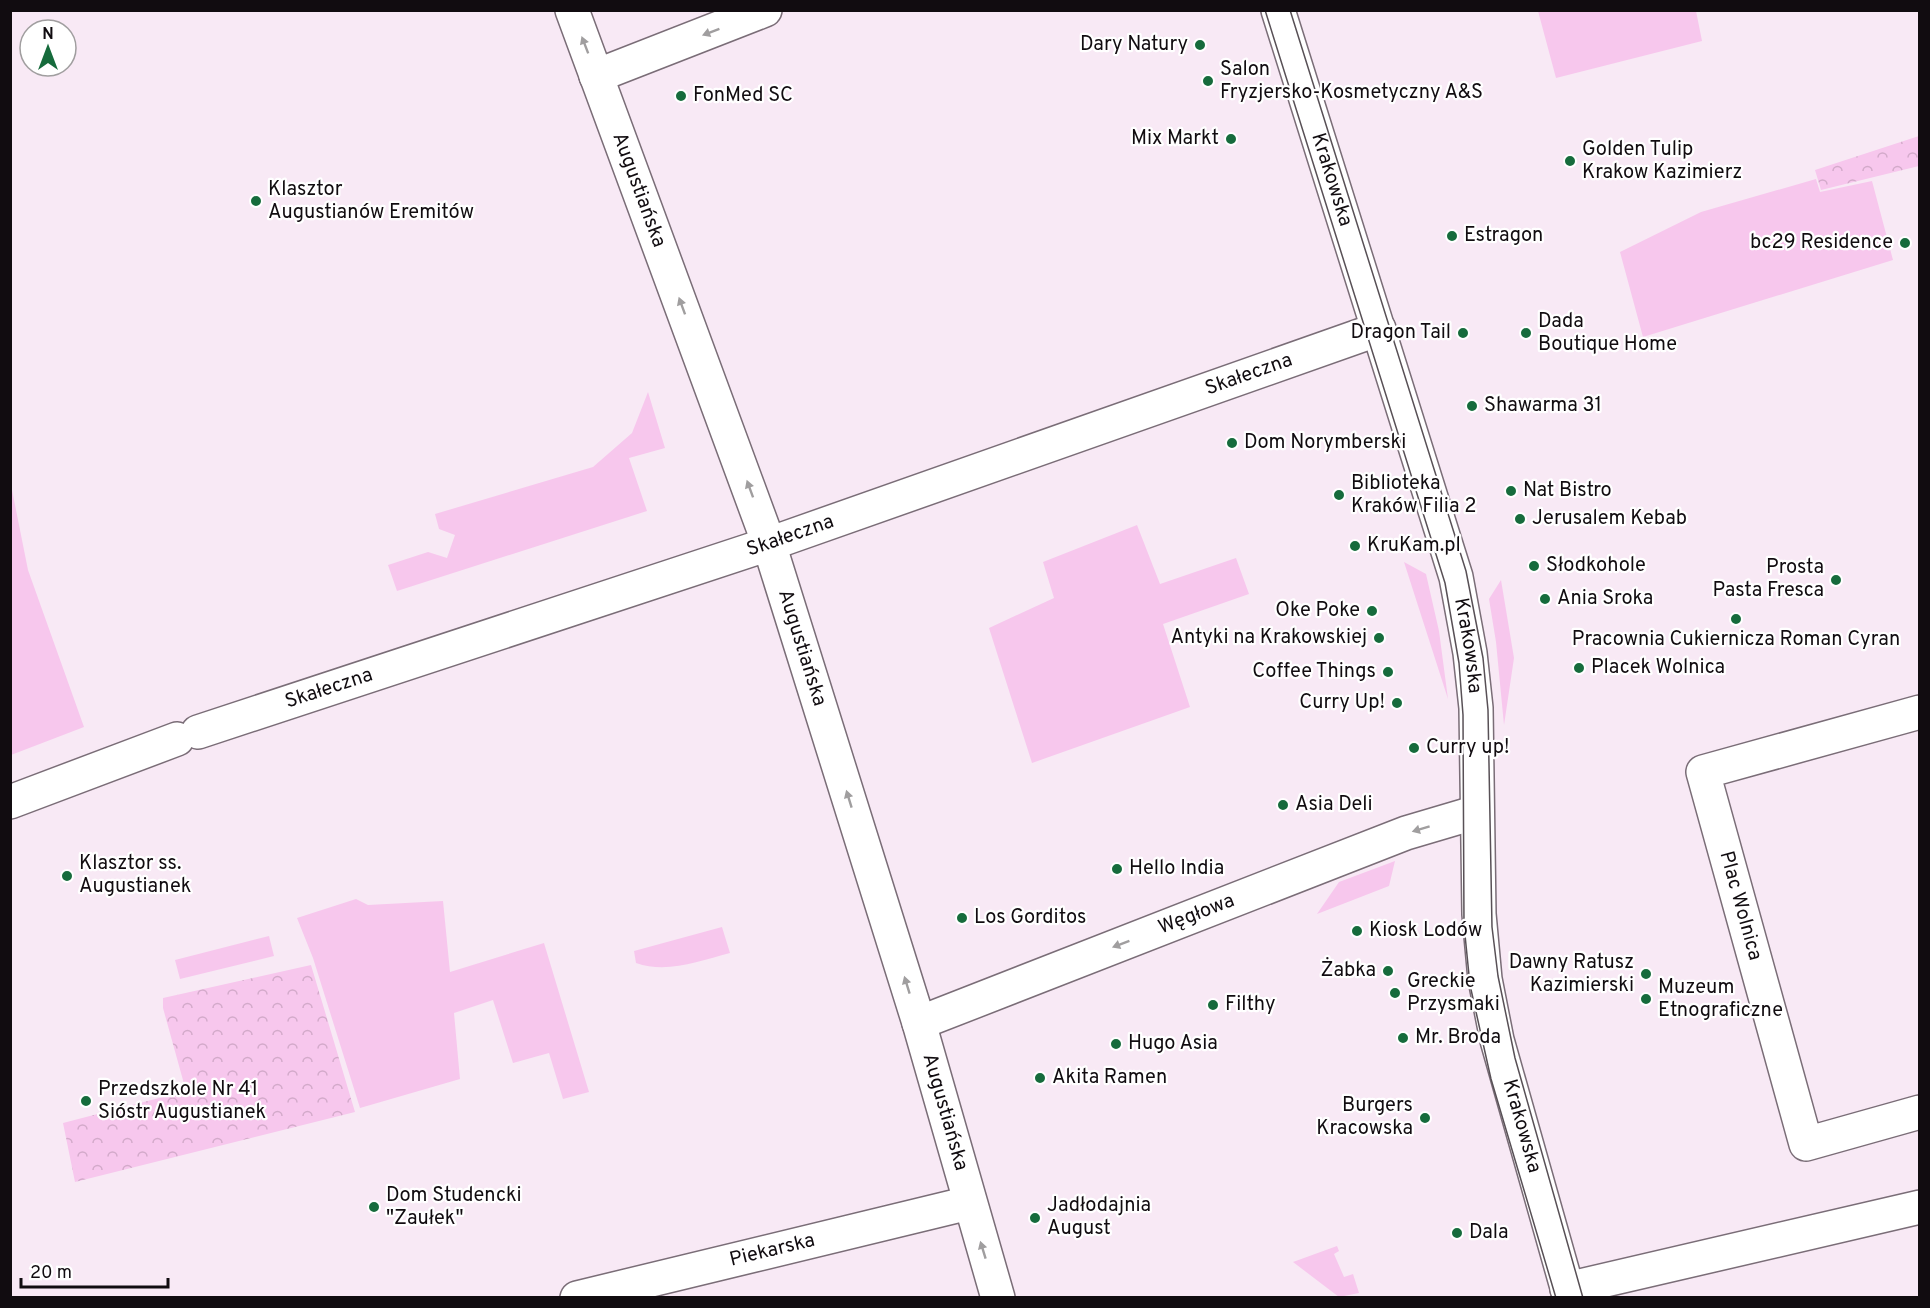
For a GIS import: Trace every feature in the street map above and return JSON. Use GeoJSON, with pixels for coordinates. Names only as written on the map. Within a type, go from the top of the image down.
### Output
{"type":"FeatureCollection","features":[{"type":"Feature","properties":{"kind":"street","name":"Augustiańska"},"geometry":{"type":"LineString","coordinates":[[572,10],[769,544],[919,1023],[998,1298]]}},
{"type":"Feature","properties":{"kind":"street"},"geometry":{"type":"LineString","coordinates":[[596,76],[765,10]]}},
{"type":"Feature","properties":{"kind":"street","name":"Krakowska"},"geometry":{"type":"LineString","coordinates":[[1278,10],[1456,577],[1470,653],[1476,708],[1479,914],[1490,1005],[1517,1114],[1569,1293]]}},
{"type":"Feature","properties":{"kind":"street","name":"Skałeczna"},"geometry":{"type":"LineString","coordinates":[[10,802],[188,736],[769,544],[1379,329]]}},
{"type":"Feature","properties":{"kind":"street","name":"Plac Wolnica"},"geometry":{"type":"LineString","coordinates":[[1920,712],[1703,772],[1806,1144],[1920,1112]]}},
{"type":"Feature","properties":{"kind":"street","name":"Węgłowa"},"geometry":{"type":"LineString","coordinates":[[919,1023],[1406,833],[1477,812]]}},
{"type":"Feature","properties":{"kind":"street","name":"Piekarska"},"geometry":{"type":"LineString","coordinates":[[577,1298],[969,1203]]}},
{"type":"Feature","properties":{"kind":"street"},"geometry":{"type":"LineString","coordinates":[[1569,1293],[1920,1207]]}},
{"type":"Feature","properties":{"kind":"green space"},"geometry":{"type":"Polygon","coordinates":[[[1538,11],[1696,11],[1702,41],[1556,78],[1538,11]]]}},
{"type":"Feature","properties":{"kind":"green space"},"geometry":{"type":"Polygon","coordinates":[[[1919,136],[1919,166],[1821,190],[1815,170],[1919,136]]]}},
{"type":"Feature","properties":{"kind":"green space"},"geometry":{"type":"Polygon","coordinates":[[[1816,179],[1820,192],[1872,181],[1893,260],[1643,337],[1620,252],[1701,212],[1816,179]]]}},
{"type":"Feature","properties":{"kind":"green space"},"geometry":{"type":"Polygon","coordinates":[[[648,392],[665,448],[629,458],[647,511],[397,591],[388,565],[428,552],[447,558],[455,535],[439,529],[435,514],[593,467],[632,433],[648,392]]]}},
{"type":"Feature","properties":{"kind":"green space"},"geometry":{"type":"Polygon","coordinates":[[[10,480],[28,570],[84,727],[11,755],[10,480]]]}},
{"type":"Feature","properties":{"kind":"green space"},"geometry":{"type":"Polygon","coordinates":[[[1137,525],[1160,584],[1236,558],[1249,594],[1163,624],[1190,707],[1032,763],[989,628],[1054,598],[1043,562],[1137,525]]]}},
{"type":"Feature","properties":{"kind":"green space"},"geometry":{"type":"Polygon","coordinates":[[[1404,562],[1426,574],[1439,631],[1448,699],[1404,562]]]}},
{"type":"Feature","properties":{"kind":"green space"},"geometry":{"type":"Polygon","coordinates":[[[1501,580],[1514,658],[1504,725],[1496,642],[1489,599],[1501,580]]]}},
{"type":"Feature","properties":{"kind":"green space"},"geometry":{"type":"Polygon","coordinates":[[[1395,861],[1389,886],[1317,914],[1339,882],[1395,861]]]}},
{"type":"Feature","properties":{"kind":"green space"},"geometry":{"type":"Polygon","coordinates":[[[356,899],[368,905],[443,901],[450,972],[544,943],[589,1092],[563,1099],[549,1053],[513,1063],[493,1000],[454,1013],[460,1079],[360,1108],[313,958],[297,918],[356,899]]]}},
{"type":"Feature","properties":{"kind":"green space"},"geometry":{"type":"Polygon","coordinates":[[[722,927],[730,953],[671,967],[636,963],[634,951],[722,927]]]}},
{"type":"Feature","properties":{"kind":"green space"},"geometry":{"type":"Polygon","coordinates":[[[269,936],[274,956],[180,979],[175,960],[269,936]]]}},
{"type":"Feature","properties":{"kind":"green space"},"geometry":{"type":"Polygon","coordinates":[[[311,965],[355,1112],[75,1182],[63,1123],[186,1091],[163,1008],[163,998],[311,965]]]}},
{"type":"Feature","properties":{"kind":"green space"},"geometry":{"type":"Polygon","coordinates":[[[1337,1246],[1339,1251],[1334,1254],[1344,1277],[1353,1274],[1359,1293],[1339,1297],[1293,1262],[1337,1246]]]}},
{"type":"Feature","properties":{"kind":"tram line"},"geometry":{"type":"LineString","coordinates":[[1265,10],[1445,583],[1459,663],[1463,715],[1464,925],[1470,985],[1491,1079],[1556,1298]]}},
{"type":"Feature","properties":{"kind":"tram line"},"geometry":{"type":"LineString","coordinates":[[1290,10],[1466,571],[1483,658],[1488,710],[1492,927],[1498,976],[1515,1058],[1583,1298]]}},
{"type":"Feature","properties":{"kind":"place","name":"Dary Natury"},"geometry":{"type":"Point","coordinates":[1200,45]}},
{"type":"Feature","properties":{"kind":"place","name":"Salon Fryzjersko-Kosmetyczny A&S"},"geometry":{"type":"Point","coordinates":[1208,81]}},
{"type":"Feature","properties":{"kind":"place","name":"FonMed SC"},"geometry":{"type":"Point","coordinates":[681,96]}},
{"type":"Feature","properties":{"kind":"place","name":"Mix Markt"},"geometry":{"type":"Point","coordinates":[1231,139]}},
{"type":"Feature","properties":{"kind":"place","name":"Golden Tulip Krakow Kazimierz"},"geometry":{"type":"Point","coordinates":[1570,161]}},
{"type":"Feature","properties":{"kind":"place","name":"Klasztor Augustianów Eremitów"},"geometry":{"type":"Point","coordinates":[256,201]}},
{"type":"Feature","properties":{"kind":"place","name":"Estragon"},"geometry":{"type":"Point","coordinates":[1452,236]}},
{"type":"Feature","properties":{"kind":"place","name":"bc29 Residence"},"geometry":{"type":"Point","coordinates":[1905,243]}},
{"type":"Feature","properties":{"kind":"place","name":"Dragon Tail"},"geometry":{"type":"Point","coordinates":[1463,333]}},
{"type":"Feature","properties":{"kind":"place","name":"Dada Boutique Home"},"geometry":{"type":"Point","coordinates":[1526,333]}},
{"type":"Feature","properties":{"kind":"place","name":"Shawarma 31"},"geometry":{"type":"Point","coordinates":[1472,406]}},
{"type":"Feature","properties":{"kind":"place","name":"Dom Norymberski"},"geometry":{"type":"Point","coordinates":[1232,443]}},
{"type":"Feature","properties":{"kind":"place","name":"Nat Bistro"},"geometry":{"type":"Point","coordinates":[1511,491]}},
{"type":"Feature","properties":{"kind":"place","name":"Biblioteka Kraków Filia 2"},"geometry":{"type":"Point","coordinates":[1339,495]}},
{"type":"Feature","properties":{"kind":"place","name":"Jerusalem Kebab"},"geometry":{"type":"Point","coordinates":[1520,519]}},
{"type":"Feature","properties":{"kind":"place","name":"KruKam.pl"},"geometry":{"type":"Point","coordinates":[1355,546]}},
{"type":"Feature","properties":{"kind":"place","name":"Słodkohole"},"geometry":{"type":"Point","coordinates":[1534,566]}},
{"type":"Feature","properties":{"kind":"place","name":"Prosta Pasta Fresca"},"geometry":{"type":"Point","coordinates":[1836,580]}},
{"type":"Feature","properties":{"kind":"place","name":"Ania Sroka"},"geometry":{"type":"Point","coordinates":[1545,599]}},
{"type":"Feature","properties":{"kind":"place","name":"Oke Poke"},"geometry":{"type":"Point","coordinates":[1372,611]}},
{"type":"Feature","properties":{"kind":"place","name":"Pracownia Cukiernicza Roman Cyran"},"geometry":{"type":"Point","coordinates":[1736,619]}},
{"type":"Feature","properties":{"kind":"place","name":"Antyki na Krakowskiej"},"geometry":{"type":"Point","coordinates":[1379,638]}},
{"type":"Feature","properties":{"kind":"place","name":"Placek Wolnica"},"geometry":{"type":"Point","coordinates":[1579,668]}},
{"type":"Feature","properties":{"kind":"place","name":"Coffee Things"},"geometry":{"type":"Point","coordinates":[1388,672]}},
{"type":"Feature","properties":{"kind":"place","name":"Curry Up!"},"geometry":{"type":"Point","coordinates":[1397,703]}},
{"type":"Feature","properties":{"kind":"place","name":"Curry up!"},"geometry":{"type":"Point","coordinates":[1414,748]}},
{"type":"Feature","properties":{"kind":"place","name":"Asia Deli"},"geometry":{"type":"Point","coordinates":[1283,805]}},
{"type":"Feature","properties":{"kind":"place","name":"Hello India"},"geometry":{"type":"Point","coordinates":[1117,869]}},
{"type":"Feature","properties":{"kind":"place","name":"Klasztor ss. Augustianek"},"geometry":{"type":"Point","coordinates":[67,876]}},
{"type":"Feature","properties":{"kind":"place","name":"Los Gorditos"},"geometry":{"type":"Point","coordinates":[962,918]}},
{"type":"Feature","properties":{"kind":"place","name":"Kiosk Lodów"},"geometry":{"type":"Point","coordinates":[1357,931]}},
{"type":"Feature","properties":{"kind":"place","name":"Żabka"},"geometry":{"type":"Point","coordinates":[1388,971]}},
{"type":"Feature","properties":{"kind":"place","name":"Dawny Ratusz Kazimierski"},"geometry":{"type":"Point","coordinates":[1646,974]}},
{"type":"Feature","properties":{"kind":"place","name":"Greckie Przysmaki"},"geometry":{"type":"Point","coordinates":[1395,993]}},
{"type":"Feature","properties":{"kind":"place","name":"Muzeum Etnograficzne"},"geometry":{"type":"Point","coordinates":[1646,999]}},
{"type":"Feature","properties":{"kind":"place","name":"Filthy"},"geometry":{"type":"Point","coordinates":[1213,1005]}},
{"type":"Feature","properties":{"kind":"place","name":"Mr. Broda"},"geometry":{"type":"Point","coordinates":[1403,1038]}},
{"type":"Feature","properties":{"kind":"place","name":"Hugo Asia"},"geometry":{"type":"Point","coordinates":[1116,1044]}},
{"type":"Feature","properties":{"kind":"place","name":"Akita Ramen"},"geometry":{"type":"Point","coordinates":[1040,1078]}},
{"type":"Feature","properties":{"kind":"place","name":"Przedszkole Nr 41 Sióstr Augustianek"},"geometry":{"type":"Point","coordinates":[86,1101]}},
{"type":"Feature","properties":{"kind":"place","name":"Burgers Kracowska"},"geometry":{"type":"Point","coordinates":[1425,1118]}},
{"type":"Feature","properties":{"kind":"place","name":"Dom Studencki \"Zaułek\""},"geometry":{"type":"Point","coordinates":[374,1207]}},
{"type":"Feature","properties":{"kind":"place","name":"Jadłodajnia August"},"geometry":{"type":"Point","coordinates":[1035,1218]}},
{"type":"Feature","properties":{"kind":"place","name":"Dala"},"geometry":{"type":"Point","coordinates":[1457,1233]}}]}
